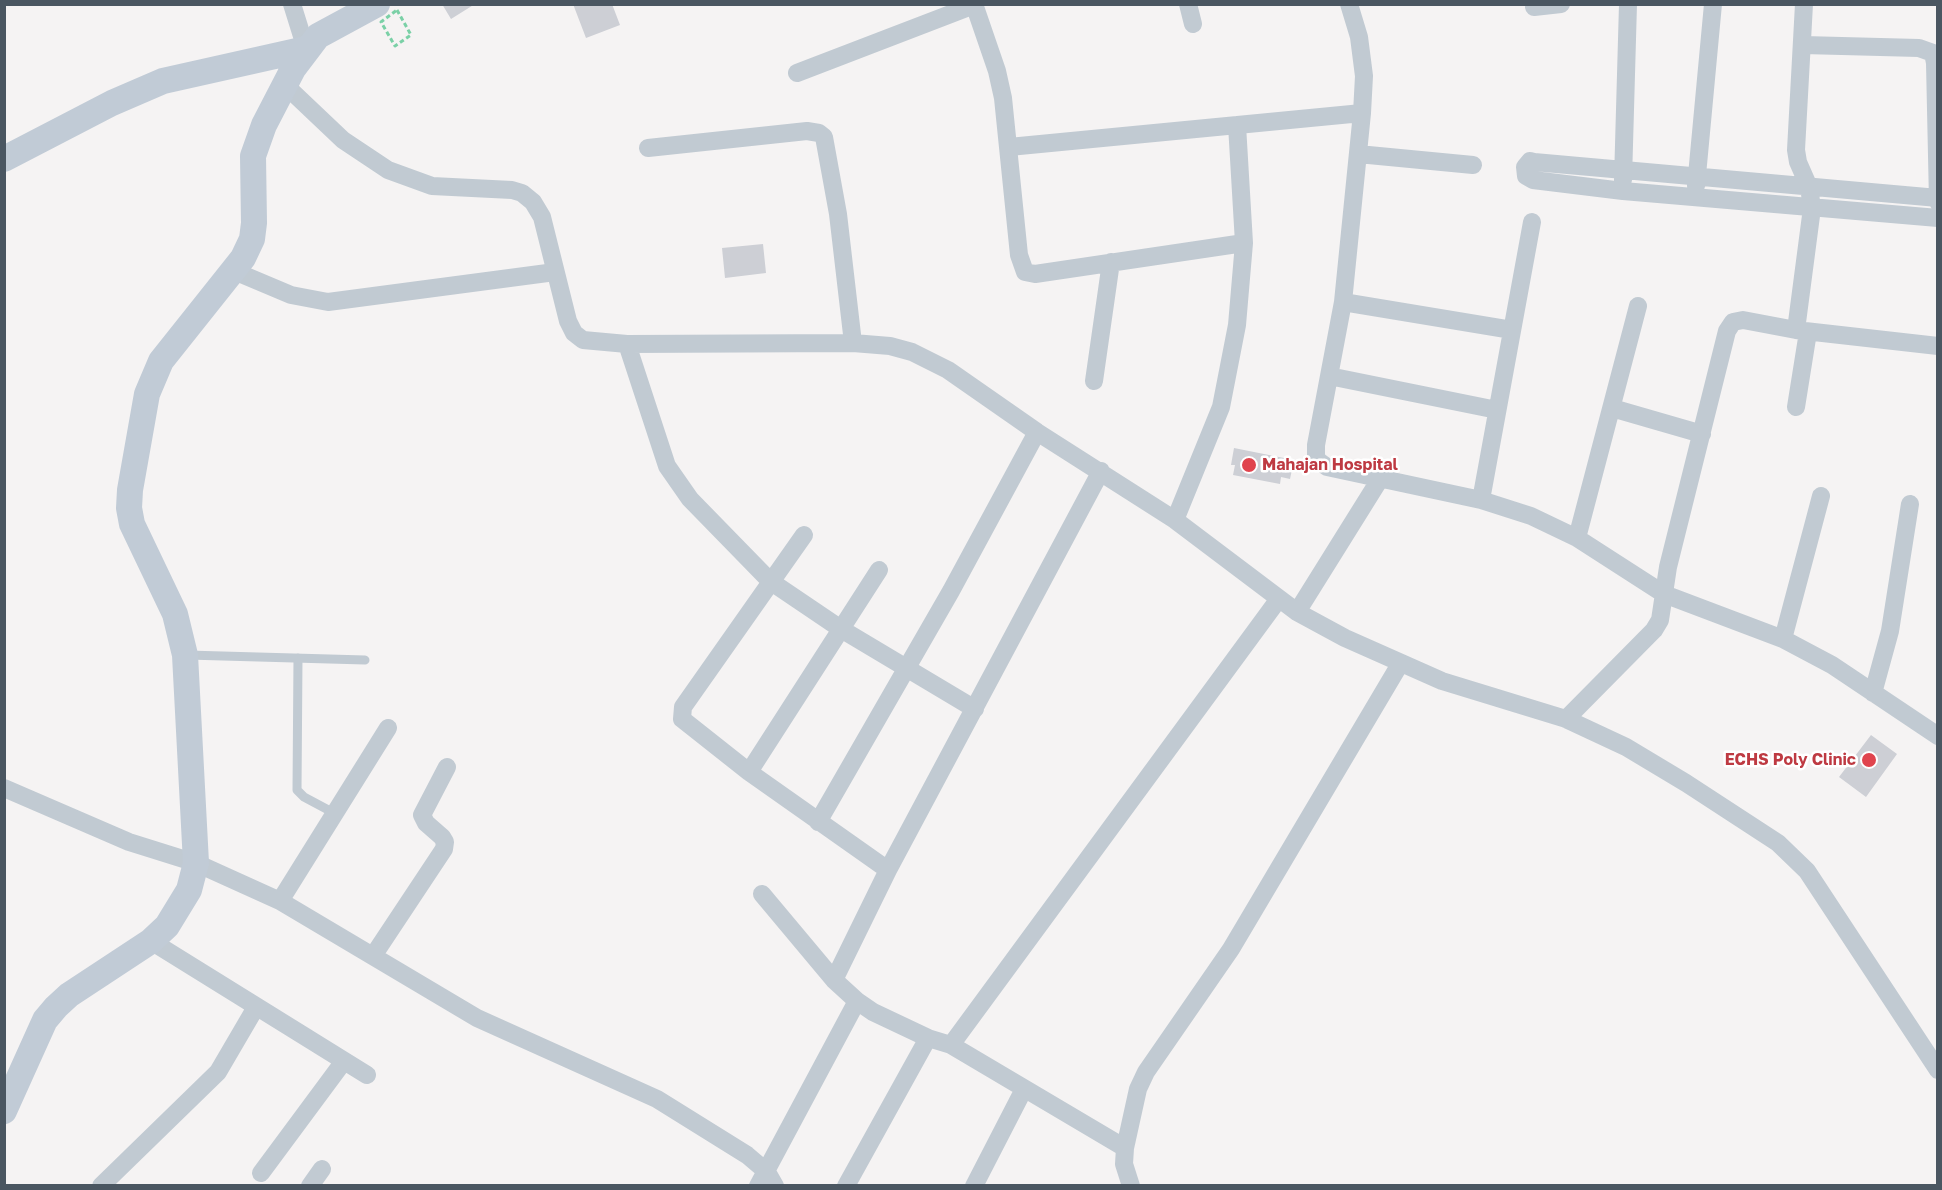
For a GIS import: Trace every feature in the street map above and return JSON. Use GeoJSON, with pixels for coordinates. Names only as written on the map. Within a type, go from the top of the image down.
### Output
{"type":"FeatureCollection","features":[{"type":"Feature","properties":{"kind":"street"},"geometry":{"type":"LineString","coordinates":[[292,4],[306,49]]}},
{"type":"Feature","properties":{"kind":"street"},"geometry":{"type":"LineString","coordinates":[[797,73],[974,4],[997,71],[1010,147],[1019,255],[1025,272],[1035,274],[1244,243]]}},
{"type":"Feature","properties":{"kind":"street"},"geometry":{"type":"LineString","coordinates":[[1188,4],[1193,24]]}},
{"type":"Feature","properties":{"kind":"street"},"geometry":{"type":"LineString","coordinates":[[1349,4],[1359,37],[1364,76],[1362,113],[1343,302],[1316,458],[1327,467],[1481,500],[1532,516],[1578,538],[1664,594],[1783,639],[1832,665],[1938,736]]}},
{"type":"Feature","properties":{"kind":"street"},"geometry":{"type":"LineString","coordinates":[[1534,7],[1561,4]]}},
{"type":"Feature","properties":{"kind":"street"},"geometry":{"type":"LineString","coordinates":[[1623,191],[1629,4]]}},
{"type":"Feature","properties":{"kind":"street"},"geometry":{"type":"LineString","coordinates":[[1695,197],[1713,4]]}},
{"type":"Feature","properties":{"kind":"street"},"geometry":{"type":"LineString","coordinates":[[1796,407],[1812,207],[1809,187],[1797,162],[1796,150],[1804,4]]}},
{"type":"Feature","properties":{"kind":"street"},"geometry":{"type":"LineString","coordinates":[[4,1111],[45,1020],[69,995],[151,941],[167,927],[181,908],[189,890],[196,863],[184,655],[175,614],[132,524],[130,490],[147,394],[153,376],[173,345],[234,271],[252,239],[254,223],[252,173],[257,140],[306,49],[318,36],[333,27],[387,7]]}},
{"type":"Feature","properties":{"kind":"street"},"geometry":{"type":"LineString","coordinates":[[1803,45],[1919,48],[1933,53],[1937,199],[1530,161],[1524,173],[1533,180],[1623,191],[1938,218]]}},
{"type":"Feature","properties":{"kind":"street"},"geometry":{"type":"LineString","coordinates":[[4,159],[112,103],[163,81],[306,49]]}},
{"type":"Feature","properties":{"kind":"street"},"geometry":{"type":"LineString","coordinates":[[285,85],[343,140],[396,174],[432,186],[501,188],[522,193],[533,202],[542,217],[568,321],[574,333],[583,340],[627,344],[854,343],[890,346],[912,352],[948,370],[1037,432],[1175,520],[1278,600],[1297,612],[1400,664],[1442,681],[1566,719],[1626,747],[1760,830],[1807,871],[1938,1070]]}},
{"type":"Feature","properties":{"kind":"street"},"geometry":{"type":"LineString","coordinates":[[1010,147],[1362,113]]}},
{"type":"Feature","properties":{"kind":"street"},"geometry":{"type":"LineString","coordinates":[[1175,520],[1221,407],[1237,325],[1244,243],[1237,125]]}},
{"type":"Feature","properties":{"kind":"street"},"geometry":{"type":"LineString","coordinates":[[648,148],[807,131],[819,133],[824,137],[838,214],[854,343]]}},
{"type":"Feature","properties":{"kind":"street"},"geometry":{"type":"LineString","coordinates":[[1358,154],[1473,165]]}},
{"type":"Feature","properties":{"kind":"street"},"geometry":{"type":"LineString","coordinates":[[1481,500],[1532,222]]}},
{"type":"Feature","properties":{"kind":"street"},"geometry":{"type":"LineString","coordinates":[[1094,381],[1111,262]]}},
{"type":"Feature","properties":{"kind":"street"},"geometry":{"type":"LineString","coordinates":[[234,271],[291,295],[328,302],[555,272]]}},
{"type":"Feature","properties":{"kind":"street"},"geometry":{"type":"LineString","coordinates":[[1343,302],[1512,330]]}},
{"type":"Feature","properties":{"kind":"street"},"geometry":{"type":"LineString","coordinates":[[1578,538],[1638,306]]}},
{"type":"Feature","properties":{"kind":"street"},"geometry":{"type":"LineString","coordinates":[[1566,719],[1654,630],[1663,610],[1668,567],[1730,326],[1737,320],[1743,320],[1802,331],[1938,346]]}},
{"type":"Feature","properties":{"kind":"street"},"geometry":{"type":"LineString","coordinates":[[627,344],[661,450],[676,481],[770,581],[841,629],[975,709]]}},
{"type":"Feature","properties":{"kind":"street"},"geometry":{"type":"LineString","coordinates":[[1329,376],[1497,410]]}},
{"type":"Feature","properties":{"kind":"street"},"geometry":{"type":"LineString","coordinates":[[1612,408],[1702,434]]}},
{"type":"Feature","properties":{"kind":"street"},"geometry":{"type":"LineString","coordinates":[[818,822],[907,669],[1037,432]]}},
{"type":"Feature","properties":{"kind":"street"},"geometry":{"type":"LineString","coordinates":[[834,980],[888,870],[1101,471]]}},
{"type":"Feature","properties":{"kind":"street"},"geometry":{"type":"LineString","coordinates":[[1297,612],[1380,479]]}},
{"type":"Feature","properties":{"kind":"street"},"geometry":{"type":"LineString","coordinates":[[1783,639],[1821,496]]}},
{"type":"Feature","properties":{"kind":"street"},"geometry":{"type":"LineString","coordinates":[[1873,693],[1890,631],[1910,504]]}},
{"type":"Feature","properties":{"kind":"street"},"geometry":{"type":"LineString","coordinates":[[804,535],[680,713],[687,724],[749,772],[888,870]]}},
{"type":"Feature","properties":{"kind":"street"},"geometry":{"type":"LineString","coordinates":[[749,772],[879,570]]}},
{"type":"Feature","properties":{"kind":"street"},"geometry":{"type":"LineString","coordinates":[[951,1045],[1278,600]]}},
{"type":"Feature","properties":{"kind":"street"},"geometry":{"type":"LineString","coordinates":[[1131,1185],[1124,1164],[1125,1148],[1138,1089],[1146,1072],[1231,949],[1400,664]]}},
{"type":"Feature","properties":{"kind":"street"},"geometry":{"type":"LineString","coordinates":[[280,901],[388,728]]}},
{"type":"Feature","properties":{"kind":"street"},"geometry":{"type":"LineString","coordinates":[[373,956],[444,849],[445,842],[442,837],[426,823],[422,815],[447,767]]}},
{"type":"Feature","properties":{"kind":"street"},"geometry":{"type":"LineString","coordinates":[[4,788],[129,842],[196,863],[280,901],[477,1018],[657,1099],[747,1155],[767,1181],[857,1001]]}},
{"type":"Feature","properties":{"kind":"street"},"geometry":{"type":"LineString","coordinates":[[762,894],[834,980],[857,1001],[873,1012],[928,1038],[951,1045],[1125,1148]]}},
{"type":"Feature","properties":{"kind":"street"},"geometry":{"type":"LineString","coordinates":[[151,941],[368,1076]]}},
{"type":"Feature","properties":{"kind":"street"},"geometry":{"type":"LineString","coordinates":[[101,1185],[219,1072],[256,1007]]}},
{"type":"Feature","properties":{"kind":"street"},"geometry":{"type":"LineString","coordinates":[[846,1185],[928,1038]]}},
{"type":"Feature","properties":{"kind":"street"},"geometry":{"type":"LineString","coordinates":[[261,1173],[344,1061]]}},
{"type":"Feature","properties":{"kind":"street"},"geometry":{"type":"LineString","coordinates":[[974,1185],[1024,1089]]}},
{"type":"Feature","properties":{"kind":"street"},"geometry":{"type":"LineString","coordinates":[[310,1185],[322,1169]]}},
{"type":"Feature","properties":{"kind":"lane"},"geometry":{"type":"LineString","coordinates":[[184,655],[365,660]]}},
{"type":"Feature","properties":{"kind":"lane"},"geometry":{"type":"LineString","coordinates":[[298,658],[297,790],[304,797],[334,813]]}},
{"type":"Feature","properties":{"kind":"path"},"geometry":{"type":"LineString","coordinates":[[387,7],[411,35],[395,46],[381,22],[387,7]]}},
{"type":"Feature","properties":{"kind":"building"},"geometry":{"type":"Polygon","coordinates":[[[442,4],[475,4],[451,19],[442,4]]]}},
{"type":"Feature","properties":{"kind":"building"},"geometry":{"type":"Polygon","coordinates":[[[573,4],[612,4],[620,25],[586,38],[573,4]]]}},
{"type":"Feature","properties":{"kind":"building"},"geometry":{"type":"Polygon","coordinates":[[[763,244],[766,273],[725,278],[722,248],[763,244]]]}},
{"type":"Feature","properties":{"kind":"building"},"geometry":{"type":"Polygon","coordinates":[[[1234,448],[1294,460],[1290,479],[1281,477],[1280,484],[1233,475],[1235,465],[1231,465],[1234,448]]]}},
{"type":"Feature","properties":{"kind":"building"},"geometry":{"type":"Polygon","coordinates":[[[1871,735],[1897,754],[1866,797],[1839,777],[1871,735]]]}},
{"type":"Feature","properties":{"kind":"place","name":"Mahajan Hospital"},"geometry":{"type":"Point","coordinates":[1249,465]}},
{"type":"Feature","properties":{"kind":"place","name":"ECHS Poly Clinic"},"geometry":{"type":"Point","coordinates":[1869,760]}}]}
